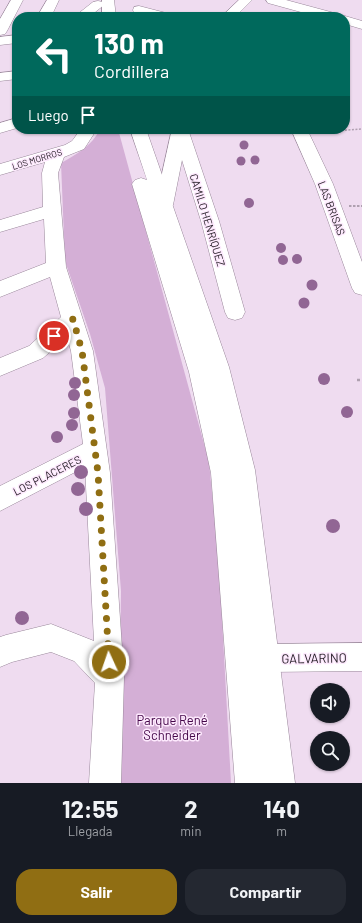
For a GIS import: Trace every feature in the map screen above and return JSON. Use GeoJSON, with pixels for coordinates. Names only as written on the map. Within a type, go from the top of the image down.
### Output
{"type":"FeatureCollection","features":[{"type":"Feature","properties":{"kind":"street"},"geometry":{"type":"LineString","coordinates":[[0,31],[17,0]]}},
{"type":"Feature","properties":{"kind":"street"},"geometry":{"type":"LineString","coordinates":[[47,12],[53,0]]}},
{"type":"Feature","properties":{"kind":"street"},"geometry":{"type":"LineString","coordinates":[[233,12],[246,0]]}},
{"type":"Feature","properties":{"kind":"street"},"geometry":{"type":"LineString","coordinates":[[272,0],[315,12]]}},
{"type":"Feature","properties":{"kind":"street"},"geometry":{"type":"LineString","coordinates":[[89,12],[101,5]]}},
{"type":"Feature","properties":{"kind":"street"},"geometry":{"type":"LineString","coordinates":[[139,10],[146,12]]}},
{"type":"Feature","properties":{"kind":"street"},"geometry":{"type":"LineString","coordinates":[[350,21],[362,25]]}},
{"type":"Feature","properties":{"kind":"street"},"geometry":{"type":"LineString","coordinates":[[0,41],[12,40]]}},
{"type":"Feature","properties":{"kind":"street"},"geometry":{"type":"LineString","coordinates":[[0,77],[12,76]]}},
{"type":"Feature","properties":{"kind":"street"},"geometry":{"type":"LineString","coordinates":[[0,128],[12,124]]}},
{"type":"Feature","properties":{"kind":"street","name":"LOS MORROS"},"geometry":{"type":"LineString","coordinates":[[0,170],[56,155],[78,145],[86,134]]}},
{"type":"Feature","properties":{"kind":"street"},"geometry":{"type":"LineString","coordinates":[[126,134],[200,372],[223,473],[251,783]]}},
{"type":"Feature","properties":{"kind":"street"},"geometry":{"type":"LineString","coordinates":[[140,134],[218,367],[244,470],[279,783]]}},
{"type":"Feature","properties":{"kind":"street"},"geometry":{"type":"LineString","coordinates":[[164,206],[179,134]]}},
{"type":"Feature","properties":{"kind":"street","name":"CAMILO HENRÍQUEZ"},"geometry":{"type":"LineString","coordinates":[[182,134],[210,221],[235,312]]}},
{"type":"Feature","properties":{"kind":"street","name":"LAS BRISAS"},"geometry":{"type":"LineString","coordinates":[[301,134],[324,184],[362,288]]}},
{"type":"Feature","properties":{"kind":"street"},"geometry":{"type":"LineString","coordinates":[[56,155],[50,173],[56,267],[82,351],[98,473],[110,677],[105,783]]}},
{"type":"Feature","properties":{"kind":"street"},"geometry":{"type":"LineString","coordinates":[[0,226],[52,210]]}},
{"type":"Feature","properties":{"kind":"street"},"geometry":{"type":"LineString","coordinates":[[0,289],[56,267]]}},
{"type":"Feature","properties":{"kind":"street"},"geometry":{"type":"LineString","coordinates":[[0,366],[36,352],[73,319]]}},
{"type":"Feature","properties":{"kind":"street","name":"LOS PLACERES"},"geometry":{"type":"LineString","coordinates":[[0,499],[94,450]]}},
{"type":"Feature","properties":{"kind":"street"},"geometry":{"type":"LineString","coordinates":[[0,653],[6,649],[51,638],[84,650],[110,677]]}},
{"type":"Feature","properties":{"kind":"street","name":"GALVARINO"},"geometry":{"type":"LineString","coordinates":[[266,658],[362,657]]}},
{"type":"Feature","properties":{"kind":"path"},"geometry":{"type":"LineString","coordinates":[[350,129],[362,129]]}},
{"type":"Feature","properties":{"kind":"path"},"geometry":{"type":"LineString","coordinates":[[357,380],[362,380]]}},
{"type":"Feature","properties":{"kind":"green space","name":"Parque René Schneider"},"geometry":{"type":"Polygon","coordinates":[[[119,134],[209,462],[219,564],[231,783],[114,783],[120,674],[121,591],[105,388],[90,334],[65,261],[61,163],[78,153],[97,135],[119,134]]]}},
{"type":"Feature","properties":{"kind":"route"},"geometry":{"type":"LineString","coordinates":[[54,336],[73,319],[82,351],[98,473],[109,662]]}}]}
